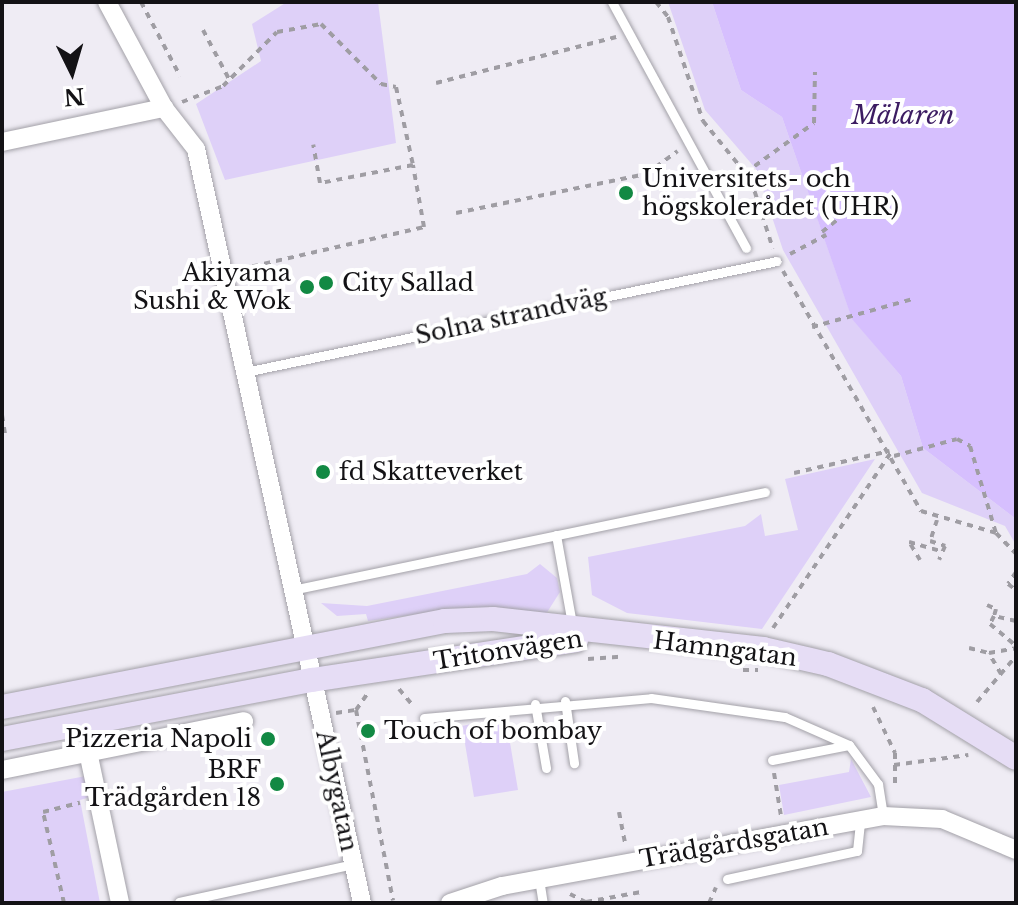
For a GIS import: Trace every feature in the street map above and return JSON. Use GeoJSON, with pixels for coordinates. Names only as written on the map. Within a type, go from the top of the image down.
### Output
{"type":"FeatureCollection","features":[{"type":"Feature","properties":{"kind":"street"},"geometry":{"type":"LineString","coordinates":[[107,2],[164,108],[196,149],[312,680]]}},
{"type":"Feature","properties":{"kind":"street"},"geometry":{"type":"LineString","coordinates":[[2,142],[164,108]]}},
{"type":"Feature","properties":{"kind":"street","name":"Tritonvägen"},"geometry":{"type":"LineString","coordinates":[[2,707],[445,621],[493,619],[602,636]]}},
{"type":"Feature","properties":{"kind":"street","name":"Tritonvägen"},"geometry":{"type":"LineString","coordinates":[[2,739],[312,680],[602,636]]}},
{"type":"Feature","properties":{"kind":"street","name":"Hamngatan"},"geometry":{"type":"LineString","coordinates":[[602,636],[763,649],[828,664],[922,700],[1016,758]]}},
{"type":"Feature","properties":{"kind":"street","name":"Albygatan"},"geometry":{"type":"LineString","coordinates":[[312,680],[362,903]]}},
{"type":"Feature","properties":{"kind":"street"},"geometry":{"type":"LineString","coordinates":[[2,770],[244,721]]}},
{"type":"Feature","properties":{"kind":"street"},"geometry":{"type":"LineString","coordinates":[[88,752],[120,903]]}},
{"type":"Feature","properties":{"kind":"street","name":"Trädgårdsgatan"},"geometry":{"type":"LineString","coordinates":[[450,903],[539,879],[883,816],[942,819],[1016,850]]}},
{"type":"Feature","properties":{"kind":"lane"},"geometry":{"type":"LineString","coordinates":[[612,2],[746,248]]}},
{"type":"Feature","properties":{"kind":"lane","name":"Solna strandväg"},"geometry":{"type":"LineString","coordinates":[[245,372],[777,261]]}},
{"type":"Feature","properties":{"kind":"lane"},"geometry":{"type":"LineString","coordinates":[[292,590],[765,492]]}},
{"type":"Feature","properties":{"kind":"lane"},"geometry":{"type":"LineString","coordinates":[[556,535],[574,632]]}},
{"type":"Feature","properties":{"kind":"lane"},"geometry":{"type":"LineString","coordinates":[[424,718],[565,701],[727,705],[785,717],[849,745],[878,784],[883,816]]}},
{"type":"Feature","properties":{"kind":"lane"},"geometry":{"type":"LineString","coordinates":[[565,701],[574,763]]}},
{"type":"Feature","properties":{"kind":"lane"},"geometry":{"type":"LineString","coordinates":[[535,704],[546,768]]}},
{"type":"Feature","properties":{"kind":"lane"},"geometry":{"type":"LineString","coordinates":[[772,760],[849,745]]}},
{"type":"Feature","properties":{"kind":"lane"},"geometry":{"type":"LineString","coordinates":[[727,879],[857,851],[860,820]]}},
{"type":"Feature","properties":{"kind":"lane"},"geometry":{"type":"LineString","coordinates":[[179,902],[353,864]]}},
{"type":"Feature","properties":{"kind":"lane"},"geometry":{"type":"LineString","coordinates":[[539,879],[543,903]]}},
{"type":"Feature","properties":{"kind":"path"},"geometry":{"type":"LineString","coordinates":[[141,2],[180,76]]}},
{"type":"Feature","properties":{"kind":"path"},"geometry":{"type":"LineString","coordinates":[[656,2],[668,17],[703,121],[751,180],[777,261],[811,327],[893,453],[921,511],[937,520],[996,533]]}},
{"type":"Feature","properties":{"kind":"path"},"geometry":{"type":"LineString","coordinates":[[164,108],[230,81],[277,32],[321,24],[381,84],[396,87],[424,227],[223,273]]}},
{"type":"Feature","properties":{"kind":"path"},"geometry":{"type":"LineString","coordinates":[[203,30],[230,81]]}},
{"type":"Feature","properties":{"kind":"path"},"geometry":{"type":"LineString","coordinates":[[436,83],[515,66],[513,57],[630,34]]}},
{"type":"Feature","properties":{"kind":"path"},"geometry":{"type":"LineString","coordinates":[[745,173],[814,123],[815,72]]}},
{"type":"Feature","properties":{"kind":"path"},"geometry":{"type":"LineString","coordinates":[[313,145],[320,183],[413,165]]}},
{"type":"Feature","properties":{"kind":"path"},"geometry":{"type":"LineString","coordinates":[[456,213],[646,174]]}},
{"type":"Feature","properties":{"kind":"path"},"geometry":{"type":"LineString","coordinates":[[777,261],[824,234],[844,214]]}},
{"type":"Feature","properties":{"kind":"path"},"geometry":{"type":"LineString","coordinates":[[811,327],[913,299]]}},
{"type":"Feature","properties":{"kind":"path"},"geometry":{"type":"LineString","coordinates":[[2,415],[5,434]]}},
{"type":"Feature","properties":{"kind":"path"},"geometry":{"type":"LineString","coordinates":[[794,473],[957,439],[970,446],[996,533],[1016,554]]}},
{"type":"Feature","properties":{"kind":"path"},"geometry":{"type":"LineString","coordinates":[[771,632],[893,453]]}},
{"type":"Feature","properties":{"kind":"path"},"geometry":{"type":"LineString","coordinates":[[937,520],[930,541],[945,546],[939,560]]}},
{"type":"Feature","properties":{"kind":"path"},"geometry":{"type":"LineString","coordinates":[[920,560],[909,542],[943,552]]}},
{"type":"Feature","properties":{"kind":"path"},"geometry":{"type":"LineString","coordinates":[[1016,572],[1008,584],[1016,590]]}},
{"type":"Feature","properties":{"kind":"path"},"geometry":{"type":"LineString","coordinates":[[987,605],[996,609],[990,624],[1016,647]]}},
{"type":"Feature","properties":{"kind":"path"},"geometry":{"type":"LineString","coordinates":[[994,616],[1016,621]]}},
{"type":"Feature","properties":{"kind":"path"},"geometry":{"type":"LineString","coordinates":[[969,648],[989,653],[1016,647]]}},
{"type":"Feature","properties":{"kind":"path"},"geometry":{"type":"LineString","coordinates":[[989,653],[1001,674]]}},
{"type":"Feature","properties":{"kind":"path"},"geometry":{"type":"LineString","coordinates":[[977,702],[1016,656]]}},
{"type":"Feature","properties":{"kind":"path"},"geometry":{"type":"LineString","coordinates":[[573,660],[634,657]]}},
{"type":"Feature","properties":{"kind":"path"},"geometry":{"type":"LineString","coordinates":[[730,667],[758,674]]}},
{"type":"Feature","properties":{"kind":"path"},"geometry":{"type":"LineString","coordinates":[[320,715],[356,710],[369,692],[412,685]]}},
{"type":"Feature","properties":{"kind":"path"},"geometry":{"type":"LineString","coordinates":[[398,687],[424,718]]}},
{"type":"Feature","properties":{"kind":"path"},"geometry":{"type":"LineString","coordinates":[[873,707],[894,765],[895,797]]}},
{"type":"Feature","properties":{"kind":"path"},"geometry":{"type":"LineString","coordinates":[[356,710],[393,900]]}},
{"type":"Feature","properties":{"kind":"path"},"geometry":{"type":"LineString","coordinates":[[894,765],[970,755]]}},
{"type":"Feature","properties":{"kind":"path"},"geometry":{"type":"LineString","coordinates":[[772,760],[781,818]]}},
{"type":"Feature","properties":{"kind":"path"},"geometry":{"type":"LineString","coordinates":[[64,903],[43,812],[98,799]]}},
{"type":"Feature","properties":{"kind":"path"},"geometry":{"type":"LineString","coordinates":[[619,812],[625,847]]}},
{"type":"Feature","properties":{"kind":"path"},"geometry":{"type":"LineString","coordinates":[[565,891],[586,902],[641,892]]}},
{"type":"Feature","properties":{"kind":"shaded area"},"geometry":{"type":"Polygon","coordinates":[[[287,2],[378,2],[396,143],[225,180],[196,104],[261,61],[252,24],[287,2]]]}},
{"type":"Feature","properties":{"kind":"shaded area"},"geometry":{"type":"Polygon","coordinates":[[[668,2],[712,2],[741,90],[782,117],[852,318],[901,376],[923,448],[1016,519],[1016,545],[1005,526],[922,493],[783,250],[756,169],[705,110],[668,2]]]}},
{"type":"Feature","properties":{"kind":"shaded area"},"geometry":{"type":"Polygon","coordinates":[[[875,459],[762,629],[627,613],[592,595],[588,557],[745,526],[761,514],[765,536],[798,530],[785,479],[875,459]]]}},
{"type":"Feature","properties":{"kind":"shaded area"},"geometry":{"type":"Polygon","coordinates":[[[540,564],[557,578],[560,592],[546,614],[440,611],[368,621],[366,614],[337,616],[321,603],[367,606],[527,574],[540,564]]]}},
{"type":"Feature","properties":{"kind":"shaded area"},"geometry":{"type":"Polygon","coordinates":[[[506,719],[518,790],[474,797],[462,726],[471,724],[475,742],[489,740],[486,722],[506,719]]]}},
{"type":"Feature","properties":{"kind":"shaded area"},"geometry":{"type":"Polygon","coordinates":[[[851,759],[871,797],[784,815],[779,785],[849,772],[851,759]]]}},
{"type":"Feature","properties":{"kind":"shaded area"},"geometry":{"type":"Polygon","coordinates":[[[86,776],[90,797],[80,800],[100,903],[2,903],[2,792],[86,776]]]}},
{"type":"Feature","properties":{"kind":"water","name":"Mälaren"},"geometry":{"type":"Polygon","coordinates":[[[712,2],[1016,2],[1016,519],[923,448],[901,376],[852,319],[782,117],[741,90],[712,2]]]}},
{"type":"Feature","properties":{"kind":"place","name":"Universitets- och högskolerådet (UHR)"},"geometry":{"type":"Point","coordinates":[626,193]}},
{"type":"Feature","properties":{"kind":"place","name":"City Sallad"},"geometry":{"type":"Point","coordinates":[326,283]}},
{"type":"Feature","properties":{"kind":"place","name":"Akiyama Sushi & Wok"},"geometry":{"type":"Point","coordinates":[307,287]}},
{"type":"Feature","properties":{"kind":"place","name":"fd Skatteverket"},"geometry":{"type":"Point","coordinates":[323,472]}},
{"type":"Feature","properties":{"kind":"place","name":"Touch of bombay"},"geometry":{"type":"Point","coordinates":[368,731]}},
{"type":"Feature","properties":{"kind":"place","name":"Pizzeria Napoli"},"geometry":{"type":"Point","coordinates":[268,739]}},
{"type":"Feature","properties":{"kind":"place","name":"BRF Trädgården 18"},"geometry":{"type":"Point","coordinates":[277,784]}}]}
